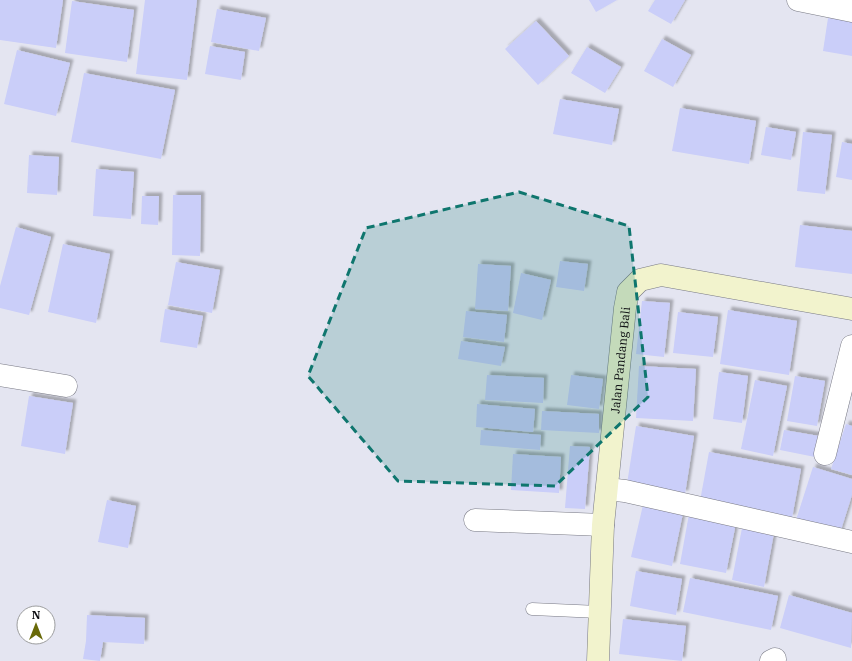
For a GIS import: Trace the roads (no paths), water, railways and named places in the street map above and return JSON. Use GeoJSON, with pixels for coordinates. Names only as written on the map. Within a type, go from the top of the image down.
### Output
{"type":"FeatureCollection","features":[{"type":"Feature","properties":{"kind":"street"},"geometry":{"type":"LineString","coordinates":[[798,0],[852,10]]}},
{"type":"Feature","properties":{"kind":"street","name":"Jalan Pandang Bali"},"geometry":{"type":"LineString","coordinates":[[598,661],[603,525],[625,308],[628,292],[640,280],[661,275],[852,309]]}},
{"type":"Feature","properties":{"kind":"street"},"geometry":{"type":"LineString","coordinates":[[825,454],[852,346]]}},
{"type":"Feature","properties":{"kind":"street"},"geometry":{"type":"LineString","coordinates":[[0,374],[66,386]]}},
{"type":"Feature","properties":{"kind":"street"},"geometry":{"type":"LineString","coordinates":[[607,489],[852,542]]}},
{"type":"Feature","properties":{"kind":"street"},"geometry":{"type":"LineString","coordinates":[[475,520],[603,525]]}},
{"type":"Feature","properties":{"kind":"lane"},"geometry":{"type":"LineString","coordinates":[[532,609],[599,612]]}}]}
